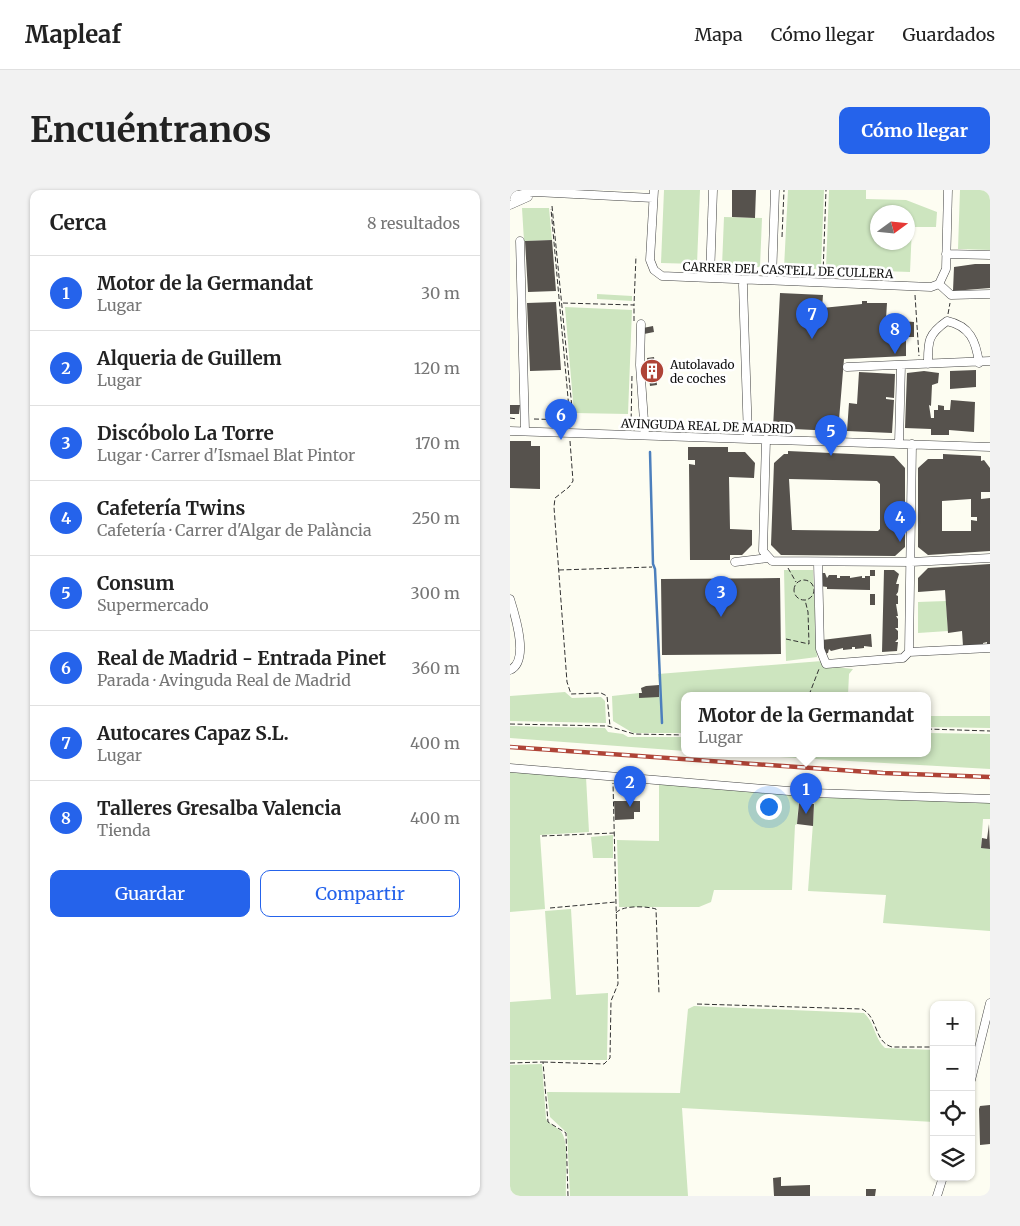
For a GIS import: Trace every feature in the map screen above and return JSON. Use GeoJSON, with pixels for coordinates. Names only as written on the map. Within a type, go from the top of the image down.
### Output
{"type":"FeatureCollection","features":[{"type":"Feature","properties":{"kind":"street"},"geometry":{"type":"LineString","coordinates":[[710,278],[713,190]]}},
{"type":"Feature","properties":{"kind":"street"},"geometry":{"type":"LineString","coordinates":[[772,280],[775,190]]}},
{"type":"Feature","properties":{"kind":"street"},"geometry":{"type":"LineString","coordinates":[[948,190],[946,269],[939,284],[951,295],[990,294]]}},
{"type":"Feature","properties":{"kind":"street"},"geometry":{"type":"LineString","coordinates":[[510,196],[529,192],[552,194],[653,194]]}},
{"type":"Feature","properties":{"kind":"street"},"geometry":{"type":"LineString","coordinates":[[510,205],[521,198],[552,194]]}},
{"type":"Feature","properties":{"kind":"street","name":"CARRER DEL CASTELL DE CULLERA"},"geometry":{"type":"LineString","coordinates":[[653,194],[650,260],[654,270],[662,276],[914,287],[931,287],[939,284]]}},
{"type":"Feature","properties":{"kind":"street"},"geometry":{"type":"LineString","coordinates":[[520,241],[525,431]]}},
{"type":"Feature","properties":{"kind":"street"},"geometry":{"type":"LineString","coordinates":[[946,254],[990,255]]}},
{"type":"Feature","properties":{"kind":"street"},"geometry":{"type":"LineString","coordinates":[[743,285],[748,438]]}},
{"type":"Feature","properties":{"kind":"street"},"geometry":{"type":"LineString","coordinates":[[928,364],[928,340],[937,328],[947,321],[958,324],[971,334],[977,347],[979,363]]}},
{"type":"Feature","properties":{"kind":"street"},"geometry":{"type":"LineString","coordinates":[[641,324],[640,365],[645,435]]}},
{"type":"Feature","properties":{"kind":"street"},"geometry":{"type":"LineString","coordinates":[[847,367],[979,363],[990,361]]}},
{"type":"Feature","properties":{"kind":"street"},"geometry":{"type":"LineString","coordinates":[[899,443],[901,365]]}},
{"type":"Feature","properties":{"kind":"street","name":"AVINGUDA REAL DE MADRID"},"geometry":{"type":"LineString","coordinates":[[511,430],[990,447]]}},
{"type":"Feature","properties":{"kind":"street"},"geometry":{"type":"LineString","coordinates":[[766,439],[763,551],[768,558]]}},
{"type":"Feature","properties":{"kind":"street"},"geometry":{"type":"LineString","coordinates":[[909,652],[908,580],[911,562],[912,444]]}},
{"type":"Feature","properties":{"kind":"street"},"geometry":{"type":"LineString","coordinates":[[735,562],[768,558],[784,562],[818,563],[911,562],[990,558]]}},
{"type":"Feature","properties":{"kind":"street"},"geometry":{"type":"LineString","coordinates":[[818,563],[820,649],[824,662],[829,664],[903,658],[909,652],[990,648]]}},
{"type":"Feature","properties":{"kind":"street"},"geometry":{"type":"LineString","coordinates":[[510,599],[521,654],[518,664],[510,670]]}},
{"type":"Feature","properties":{"kind":"street"},"geometry":{"type":"LineString","coordinates":[[510,768],[813,793],[990,799]]}},
{"type":"Feature","properties":{"kind":"street"},"geometry":{"type":"LineString","coordinates":[[975,1064],[990,1003]]}},
{"type":"Feature","properties":{"kind":"street"},"geometry":{"type":"LineString","coordinates":[[937,1196],[942,1181]]}},
{"type":"Feature","properties":{"kind":"path"},"geometry":{"type":"LineString","coordinates":[[782,240],[784,190]]}},
{"type":"Feature","properties":{"kind":"path"},"geometry":{"type":"LineString","coordinates":[[822,283],[826,190]]}},
{"type":"Feature","properties":{"kind":"path"},"geometry":{"type":"LineString","coordinates":[[552,206],[573,418]]}},
{"type":"Feature","properties":{"kind":"path"},"geometry":{"type":"LineString","coordinates":[[530,419],[570,420],[551,209]]}},
{"type":"Feature","properties":{"kind":"path"},"geometry":{"type":"LineString","coordinates":[[562,303],[634,305],[636,256]]}},
{"type":"Feature","properties":{"kind":"path"},"geometry":{"type":"LineString","coordinates":[[914,287],[919,365]]}},
{"type":"Feature","properties":{"kind":"path"},"geometry":{"type":"LineString","coordinates":[[947,321],[951,295]]}},
{"type":"Feature","properties":{"kind":"path"},"geometry":{"type":"LineString","coordinates":[[569,432],[573,481],[556,498],[554,507],[565,667],[569,692],[574,694],[605,694],[608,699],[610,726]]}},
{"type":"Feature","properties":{"kind":"path"},"geometry":{"type":"LineString","coordinates":[[784,562],[797,583]]}},
{"type":"Feature","properties":{"kind":"path"},"geometry":{"type":"LineString","coordinates":[[558,570],[652,567]]}},
{"type":"Feature","properties":{"kind":"path"},"geometry":{"type":"LineString","coordinates":[[786,639],[808,644],[808,612],[805,600],[795,595],[794,588],[797,583],[806,580],[813,586],[812,596],[805,600]]}},
{"type":"Feature","properties":{"kind":"path"},"geometry":{"type":"LineString","coordinates":[[809,692],[810,687],[824,662]]}},
{"type":"Feature","properties":{"kind":"path"},"geometry":{"type":"LineString","coordinates":[[510,724],[610,726],[634,734],[681,735]]}},
{"type":"Feature","properties":{"kind":"path"},"geometry":{"type":"LineString","coordinates":[[931,729],[990,731]]}},
{"type":"Feature","properties":{"kind":"path"},"geometry":{"type":"LineString","coordinates":[[510,1063],[604,1064],[609,1060],[611,1001],[618,984],[612,776]]}},
{"type":"Feature","properties":{"kind":"path"},"geometry":{"type":"LineString","coordinates":[[542,836],[614,833]]}},
{"type":"Feature","properties":{"kind":"path"},"geometry":{"type":"LineString","coordinates":[[550,908],[617,902]]}},
{"type":"Feature","properties":{"kind":"path"},"geometry":{"type":"LineString","coordinates":[[616,914],[620,910],[636,907],[656,909],[659,994]]}},
{"type":"Feature","properties":{"kind":"path"},"geometry":{"type":"LineString","coordinates":[[697,1004],[862,1009],[873,1017],[879,1038],[885,1045],[930,1047]]}},
{"type":"Feature","properties":{"kind":"path"},"geometry":{"type":"LineString","coordinates":[[543,1062],[548,1122],[566,1134],[568,1196]]}},
{"type":"Feature","properties":{"kind":"green space"},"geometry":{"type":"Polygon","coordinates":[[[664,190],[700,190],[697,264],[661,263],[664,190]]]}},
{"type":"Feature","properties":{"kind":"green space"},"geometry":{"type":"Polygon","coordinates":[[[788,190],[824,190],[821,269],[784,268],[788,190]]]}},
{"type":"Feature","properties":{"kind":"green space"},"geometry":{"type":"Polygon","coordinates":[[[829,190],[866,190],[866,199],[906,200],[937,212],[936,227],[915,227],[915,205],[870,205],[870,250],[911,250],[910,272],[826,269],[829,190]]]}},
{"type":"Feature","properties":{"kind":"green space"},"geometry":{"type":"Polygon","coordinates":[[[960,190],[990,190],[990,250],[958,249],[960,190]]]}},
{"type":"Feature","properties":{"kind":"green space"},"geometry":{"type":"Polygon","coordinates":[[[522,208],[549,208],[552,240],[524,241],[522,208]]]}},
{"type":"Feature","properties":{"kind":"green space"},"geometry":{"type":"Polygon","coordinates":[[[724,217],[762,218],[760,267],[722,266],[724,217]]]}},
{"type":"Feature","properties":{"kind":"green space"},"geometry":{"type":"Polygon","coordinates":[[[597,294],[632,296],[632,301],[597,299],[597,294]]]}},
{"type":"Feature","properties":{"kind":"green space"},"geometry":{"type":"Polygon","coordinates":[[[565,307],[632,310],[628,414],[574,413],[565,307]]]}},
{"type":"Feature","properties":{"kind":"green space"},"geometry":{"type":"Polygon","coordinates":[[[784,570],[813,570],[817,657],[786,661],[784,570]]]}},
{"type":"Feature","properties":{"kind":"green space"},"geometry":{"type":"Polygon","coordinates":[[[946,601],[948,631],[918,633],[918,602],[946,601]]]}},
{"type":"Feature","properties":{"kind":"green space"},"geometry":{"type":"Polygon","coordinates":[[[822,661],[827,666],[853,669],[849,674],[848,692],[681,692],[681,733],[633,733],[613,721],[612,696],[639,693],[640,698],[659,685],[658,674],[822,661]]]}},
{"type":"Feature","properties":{"kind":"green space"},"geometry":{"type":"Polygon","coordinates":[[[565,692],[572,698],[601,697],[605,701],[606,723],[510,721],[510,696],[565,692]]]}},
{"type":"Feature","properties":{"kind":"green space"},"geometry":{"type":"Polygon","coordinates":[[[931,716],[990,716],[990,728],[931,727],[931,716]]]}},
{"type":"Feature","properties":{"kind":"green space"},"geometry":{"type":"Polygon","coordinates":[[[510,726],[605,728],[608,732],[623,734],[628,737],[681,737],[681,751],[510,738],[510,726]]]}},
{"type":"Feature","properties":{"kind":"green space"},"geometry":{"type":"Polygon","coordinates":[[[931,733],[990,734],[990,769],[778,757],[931,757],[931,733]]]}},
{"type":"Feature","properties":{"kind":"green space"},"geometry":{"type":"Polygon","coordinates":[[[510,772],[586,777],[589,832],[540,835],[545,909],[510,912],[510,772]]]}},
{"type":"Feature","properties":{"kind":"green space"},"geometry":{"type":"Polygon","coordinates":[[[659,784],[799,795],[797,824],[795,825],[792,890],[714,890],[711,902],[699,907],[619,907],[617,840],[659,841],[659,784]]]}},
{"type":"Feature","properties":{"kind":"green space"},"geometry":{"type":"Polygon","coordinates":[[[815,796],[990,803],[990,819],[983,819],[981,847],[990,849],[990,931],[883,923],[886,895],[808,891],[815,796]]]}},
{"type":"Feature","properties":{"kind":"green space"},"geometry":{"type":"Polygon","coordinates":[[[613,835],[613,858],[593,858],[591,837],[613,835]]]}},
{"type":"Feature","properties":{"kind":"green space"},"geometry":{"type":"Polygon","coordinates":[[[571,909],[576,995],[608,993],[607,1060],[510,1060],[510,1002],[551,999],[545,911],[571,909]]]}},
{"type":"Feature","properties":{"kind":"green space"},"geometry":{"type":"Polygon","coordinates":[[[694,1006],[864,1013],[885,1048],[930,1050],[930,1122],[682,1108],[688,1196],[570,1196],[567,1133],[550,1117],[547,1092],[680,1093],[688,1009],[694,1006]]]}},
{"type":"Feature","properties":{"kind":"green space"},"geometry":{"type":"Polygon","coordinates":[[[542,1064],[546,1119],[562,1132],[565,1141],[566,1196],[510,1196],[510,1065],[542,1064]]]}},
{"type":"Feature","properties":{"kind":"building"},"geometry":{"type":"Polygon","coordinates":[[[732,190],[756,190],[755,218],[732,217],[732,190]]]}},
{"type":"Feature","properties":{"kind":"building"},"geometry":{"type":"Polygon","coordinates":[[[552,240],[556,291],[528,292],[525,241],[552,240]]]}},
{"type":"Feature","properties":{"kind":"building"},"geometry":{"type":"Polygon","coordinates":[[[990,264],[990,288],[953,291],[954,267],[990,264]]]}},
{"type":"Feature","properties":{"kind":"building"},"geometry":{"type":"Polygon","coordinates":[[[780,293],[823,295],[822,308],[862,304],[862,301],[867,301],[867,303],[887,303],[885,335],[888,335],[889,320],[914,322],[914,337],[906,337],[906,356],[844,359],[839,420],[834,420],[834,431],[773,428],[780,293]]]}},
{"type":"Feature","properties":{"kind":"building"},"geometry":{"type":"Polygon","coordinates":[[[556,302],[561,370],[530,371],[527,303],[556,302]]]}},
{"type":"Feature","properties":{"kind":"building"},"geometry":{"type":"Polygon","coordinates":[[[653,326],[654,332],[644,334],[643,328],[653,326]]]}},
{"type":"Feature","properties":{"kind":"building","name":"Autolavado de coches"},"geometry":{"type":"Polygon","coordinates":[[[654,357],[657,385],[650,386],[647,358],[654,357]]]}},
{"type":"Feature","properties":{"kind":"building"},"geometry":{"type":"Polygon","coordinates":[[[976,370],[976,387],[950,389],[950,371],[976,370]]]}},
{"type":"Feature","properties":{"kind":"building"},"geometry":{"type":"Polygon","coordinates":[[[924,371],[939,373],[938,383],[932,385],[931,406],[929,405],[931,418],[934,418],[934,410],[938,410],[938,405],[944,406],[944,410],[950,410],[951,400],[975,402],[974,432],[949,430],[949,435],[931,435],[931,429],[905,428],[907,373],[924,371]]]}},
{"type":"Feature","properties":{"kind":"building"},"geometry":{"type":"Polygon","coordinates":[[[859,372],[895,374],[894,398],[886,397],[886,399],[894,400],[892,433],[847,431],[849,403],[857,404],[859,372]]]}},
{"type":"Feature","properties":{"kind":"building"},"geometry":{"type":"Polygon","coordinates":[[[510,405],[520,405],[519,414],[510,414],[510,405]]]}},
{"type":"Feature","properties":{"kind":"building"},"geometry":{"type":"Polygon","coordinates":[[[510,441],[531,441],[531,446],[540,446],[540,489],[510,488],[510,441]]]}},
{"type":"Feature","properties":{"kind":"building"},"geometry":{"type":"Polygon","coordinates":[[[688,447],[728,447],[728,452],[745,452],[755,463],[754,478],[729,477],[730,529],[752,530],[752,545],[742,555],[730,555],[730,560],[690,560],[689,464],[695,465],[695,460],[688,460],[688,447]]]}},
{"type":"Feature","properties":{"kind":"building"},"geometry":{"type":"Polygon","coordinates":[[[788,451],[894,456],[905,468],[905,547],[895,556],[781,555],[771,545],[774,463],[784,454],[788,454],[788,451]],[[789,479],[792,530],[878,531],[880,529],[880,484],[877,481],[789,479]]]}},
{"type":"Feature","properties":{"kind":"building"},"geometry":{"type":"Polygon","coordinates":[[[943,454],[981,456],[981,461],[984,460],[990,468],[990,492],[981,492],[981,499],[990,498],[990,551],[928,555],[918,547],[918,468],[928,459],[943,459],[943,454]],[[971,499],[942,501],[942,531],[971,531],[971,520],[977,521],[977,517],[971,517],[971,499]]]}},
{"type":"Feature","properties":{"kind":"building"},"geometry":{"type":"Polygon","coordinates":[[[990,564],[990,646],[987,645],[987,642],[983,643],[983,645],[963,646],[962,631],[948,633],[945,590],[918,592],[918,578],[928,568],[990,564]]]}},
{"type":"Feature","properties":{"kind":"building"},"geometry":{"type":"Polygon","coordinates":[[[870,570],[875,570],[875,576],[870,576],[870,570]]]}},
{"type":"Feature","properties":{"kind":"building"},"geometry":{"type":"Polygon","coordinates":[[[884,570],[894,570],[899,574],[896,584],[899,584],[896,595],[898,596],[898,604],[896,604],[898,616],[896,616],[898,628],[895,628],[898,631],[898,639],[895,642],[898,642],[897,651],[882,652],[884,570]]]}},
{"type":"Feature","properties":{"kind":"building"},"geometry":{"type":"Polygon","coordinates":[[[820,573],[825,573],[827,578],[829,575],[837,575],[837,578],[840,578],[840,576],[850,576],[850,578],[862,576],[862,578],[865,578],[865,576],[870,576],[870,590],[827,589],[827,587],[820,586],[820,573]]]}},
{"type":"Feature","properties":{"kind":"building"},"geometry":{"type":"Polygon","coordinates":[[[780,578],[781,654],[662,655],[661,579],[780,578]]]}},
{"type":"Feature","properties":{"kind":"building"},"geometry":{"type":"Polygon","coordinates":[[[870,594],[875,594],[875,605],[870,605],[870,594]]]}},
{"type":"Feature","properties":{"kind":"building"},"geometry":{"type":"Polygon","coordinates":[[[871,634],[872,647],[864,646],[864,648],[855,649],[855,647],[852,647],[852,649],[843,650],[843,648],[831,651],[829,649],[828,653],[824,654],[822,640],[871,634]]]}},
{"type":"Feature","properties":{"kind":"building"},"geometry":{"type":"Polygon","coordinates":[[[659,685],[659,697],[639,698],[639,693],[642,693],[641,688],[659,685]]]}},
{"type":"Feature","properties":{"kind":"building"},"geometry":{"type":"Polygon","coordinates":[[[614,801],[640,801],[640,812],[634,812],[634,819],[615,820],[614,801]]]}},
{"type":"Feature","properties":{"kind":"building"},"geometry":{"type":"Polygon","coordinates":[[[799,803],[814,804],[813,826],[797,824],[799,803]]]}},
{"type":"Feature","properties":{"kind":"building"},"geometry":{"type":"Polygon","coordinates":[[[989,824],[990,849],[981,848],[982,838],[987,839],[989,824]]]}},
{"type":"Feature","properties":{"kind":"building"},"geometry":{"type":"Polygon","coordinates":[[[990,1105],[990,1144],[980,1145],[979,1109],[980,1106],[990,1105]]]}},
{"type":"Feature","properties":{"kind":"building"},"geometry":{"type":"Polygon","coordinates":[[[781,1177],[781,1186],[810,1185],[810,1196],[774,1196],[773,1178],[781,1177]]]}},
{"type":"Feature","properties":{"kind":"building"},"geometry":{"type":"Polygon","coordinates":[[[866,1189],[876,1189],[875,1196],[866,1196],[866,1189]]]}},
{"type":"Feature","properties":{"kind":"waterway"},"geometry":{"type":"LineString","coordinates":[[650,452],[653,564],[655,569],[662,723]]}},
{"type":"Feature","properties":{"kind":"railway"},"geometry":{"type":"LineString","coordinates":[[510,747],[883,773],[990,777]]}},
{"type":"Feature","properties":{"kind":"place","name":"Autocares Capaz S.L."},"geometry":{"type":"Point","coordinates":[812,339]}},
{"type":"Feature","properties":{"kind":"place","name":"Talleres Gresalba Valencia"},"geometry":{"type":"Point","coordinates":[895,354]}},
{"type":"Feature","properties":{"kind":"place","name":"Autolavado de coches"},"geometry":{"type":"Point","coordinates":[652,371]}},
{"type":"Feature","properties":{"kind":"place","name":"Real de Madrid - Entrada Pinet"},"geometry":{"type":"Point","coordinates":[561,440]}},
{"type":"Feature","properties":{"kind":"place","name":"Consum"},"geometry":{"type":"Point","coordinates":[831,456]}},
{"type":"Feature","properties":{"kind":"place","name":"Cafetería Twins"},"geometry":{"type":"Point","coordinates":[900,542]}},
{"type":"Feature","properties":{"kind":"place","name":"Discóbolo La Torre"},"geometry":{"type":"Point","coordinates":[721,617]}},
{"type":"Feature","properties":{"kind":"place","name":"Alqueria de Guillem"},"geometry":{"type":"Point","coordinates":[630,807]}},
{"type":"Feature","properties":{"kind":"place","name":"Motor de la Germandat"},"geometry":{"type":"Point","coordinates":[806,814]}}]}
